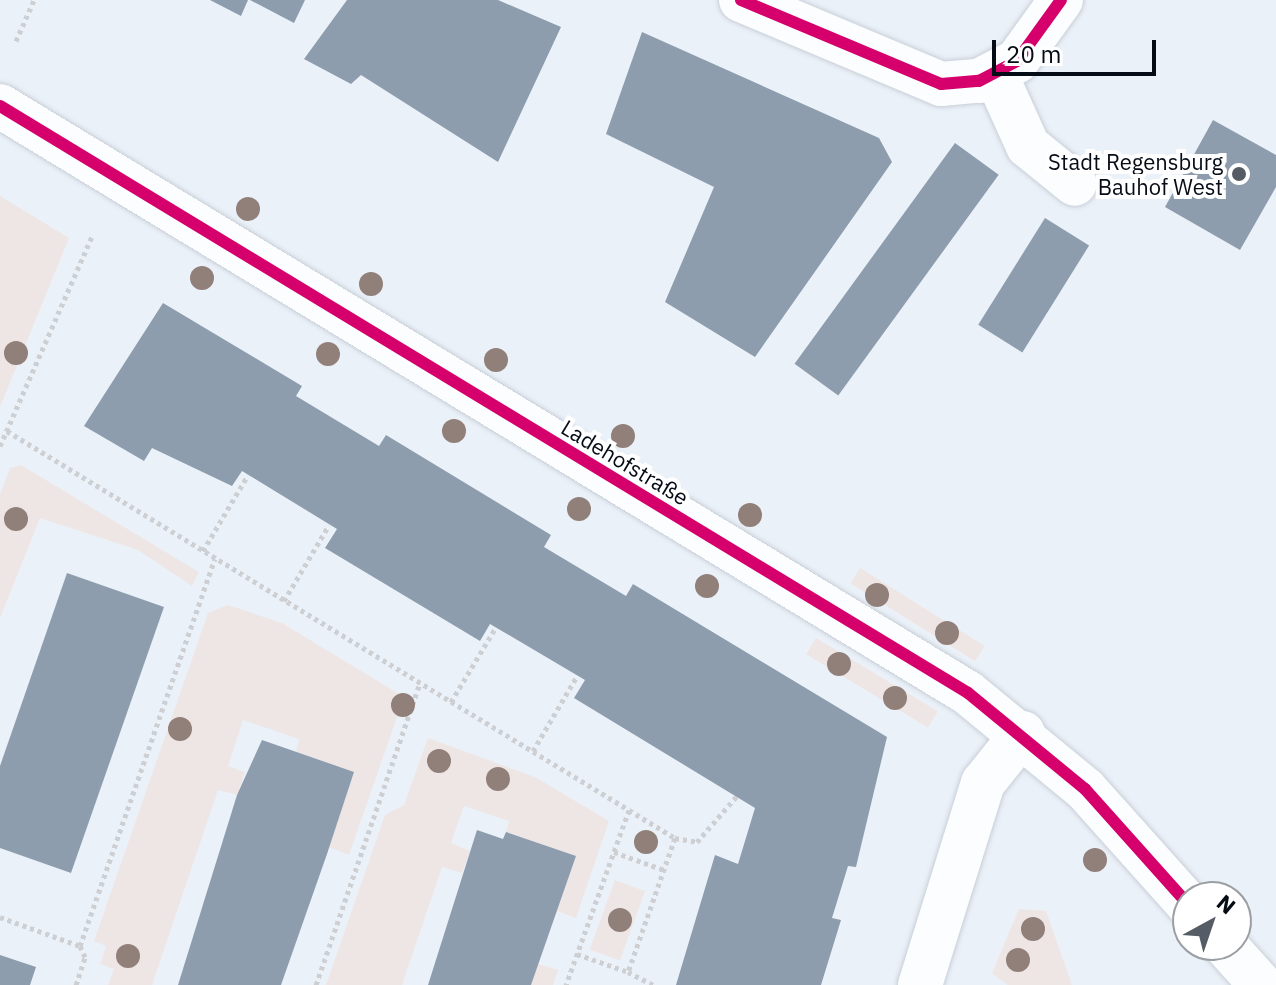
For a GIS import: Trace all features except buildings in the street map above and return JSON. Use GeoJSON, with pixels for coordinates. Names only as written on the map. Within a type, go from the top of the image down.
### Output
{"type":"FeatureCollection","features":[{"type":"Feature","properties":{"kind":"street"},"geometry":{"type":"LineString","coordinates":[[741,0],[941,84],[995,73],[1017,61],[1061,0]]}},
{"type":"Feature","properties":{"kind":"street"},"geometry":{"type":"LineString","coordinates":[[995,73],[1028,146],[1075,184]]}},
{"type":"Feature","properties":{"kind":"street","name":"Ladehofstraße"},"geometry":{"type":"LineString","coordinates":[[0,106],[1023,733],[1085,789],[1172,886]]}},
{"type":"Feature","properties":{"kind":"street"},"geometry":{"type":"LineString","coordinates":[[920,985],[983,783],[1023,733]]}},
{"type":"Feature","properties":{"kind":"street"},"geometry":{"type":"LineString","coordinates":[[1239,961],[1261,985]]}},
{"type":"Feature","properties":{"kind":"path"},"geometry":{"type":"LineString","coordinates":[[16,41],[34,0]]}},
{"type":"Feature","properties":{"kind":"path"},"geometry":{"type":"LineString","coordinates":[[0,446],[92,236]]}},
{"type":"Feature","properties":{"kind":"path"},"geometry":{"type":"LineString","coordinates":[[7,431],[675,838],[697,842],[737,796]]}},
{"type":"Feature","properties":{"kind":"path"},"geometry":{"type":"LineString","coordinates":[[203,551],[248,475]]}},
{"type":"Feature","properties":{"kind":"path"},"geometry":{"type":"LineString","coordinates":[[284,601],[329,525]]}},
{"type":"Feature","properties":{"kind":"path"},"geometry":{"type":"LineString","coordinates":[[76,985],[85,957],[80,946],[215,559]]}},
{"type":"Feature","properties":{"kind":"path"},"geometry":{"type":"LineString","coordinates":[[451,702],[496,627]]}},
{"type":"Feature","properties":{"kind":"path"},"geometry":{"type":"LineString","coordinates":[[533,751],[577,676]]}},
{"type":"Feature","properties":{"kind":"path"},"geometry":{"type":"LineString","coordinates":[[316,985],[420,683]]}},
{"type":"Feature","properties":{"kind":"path"},"geometry":{"type":"LineString","coordinates":[[566,985],[629,810]]}},
{"type":"Feature","properties":{"kind":"path"},"geometry":{"type":"LineString","coordinates":[[628,972],[675,838]]}},
{"type":"Feature","properties":{"kind":"path"},"geometry":{"type":"LineString","coordinates":[[614,852],[664,870]]}},
{"type":"Feature","properties":{"kind":"path"},"geometry":{"type":"LineString","coordinates":[[0,917],[80,946]]}},
{"type":"Feature","properties":{"kind":"path"},"geometry":{"type":"LineString","coordinates":[[577,954],[628,972],[653,985]]}},
{"type":"Feature","properties":{"kind":"shaded area"},"geometry":{"type":"Polygon","coordinates":[[[0,196],[69,238],[0,407],[0,196]]]}},
{"type":"Feature","properties":{"kind":"shaded area"},"geometry":{"type":"Polygon","coordinates":[[[21,465],[199,572],[192,586],[138,550],[40,518],[0,618],[0,494],[10,468],[21,465]]]}},
{"type":"Feature","properties":{"kind":"shaded area"},"geometry":{"type":"Polygon","coordinates":[[[860,568],[985,646],[975,661],[850,583],[860,568]]]}},
{"type":"Feature","properties":{"kind":"shaded area"},"geometry":{"type":"Polygon","coordinates":[[[228,605],[282,623],[404,697],[349,855],[329,847],[354,772],[296,752],[299,739],[243,720],[228,766],[245,772],[237,795],[218,790],[152,985],[108,985],[114,969],[100,964],[106,946],[94,941],[208,613],[228,605]]]}},
{"type":"Feature","properties":{"kind":"shaded area"},"geometry":{"type":"Polygon","coordinates":[[[816,638],[938,711],[928,727],[806,654],[816,638]]]}},
{"type":"Feature","properties":{"kind":"shaded area"},"geometry":{"type":"Polygon","coordinates":[[[428,738],[535,777],[609,821],[576,918],[557,911],[575,856],[506,832],[509,821],[464,806],[451,843],[470,851],[462,873],[442,867],[402,985],[326,985],[385,815],[404,805],[428,738]]]}},
{"type":"Feature","properties":{"kind":"shaded area"},"geometry":{"type":"Polygon","coordinates":[[[615,880],[645,891],[620,960],[590,950],[615,880]]]}},
{"type":"Feature","properties":{"kind":"shaded area"},"geometry":{"type":"Polygon","coordinates":[[[1019,909],[1046,911],[1072,985],[1008,985],[992,973],[1019,909]]]}},
{"type":"Feature","properties":{"kind":"shaded area"},"geometry":{"type":"Polygon","coordinates":[[[538,964],[558,970],[553,985],[531,985],[538,964]]]}},
{"type":"Feature","properties":{"kind":"cycle path"},"geometry":{"type":"LineString","coordinates":[[741,0],[941,84],[979,81],[1017,61],[1061,0]]}},
{"type":"Feature","properties":{"kind":"cycle path"},"geometry":{"type":"LineString","coordinates":[[0,106],[968,693],[1085,789],[1172,886]]}},
{"type":"Feature","properties":{"kind":"place","name":"Stadt Regensburg Bauhof West"},"geometry":{"type":"Point","coordinates":[1239,174]}}]}
